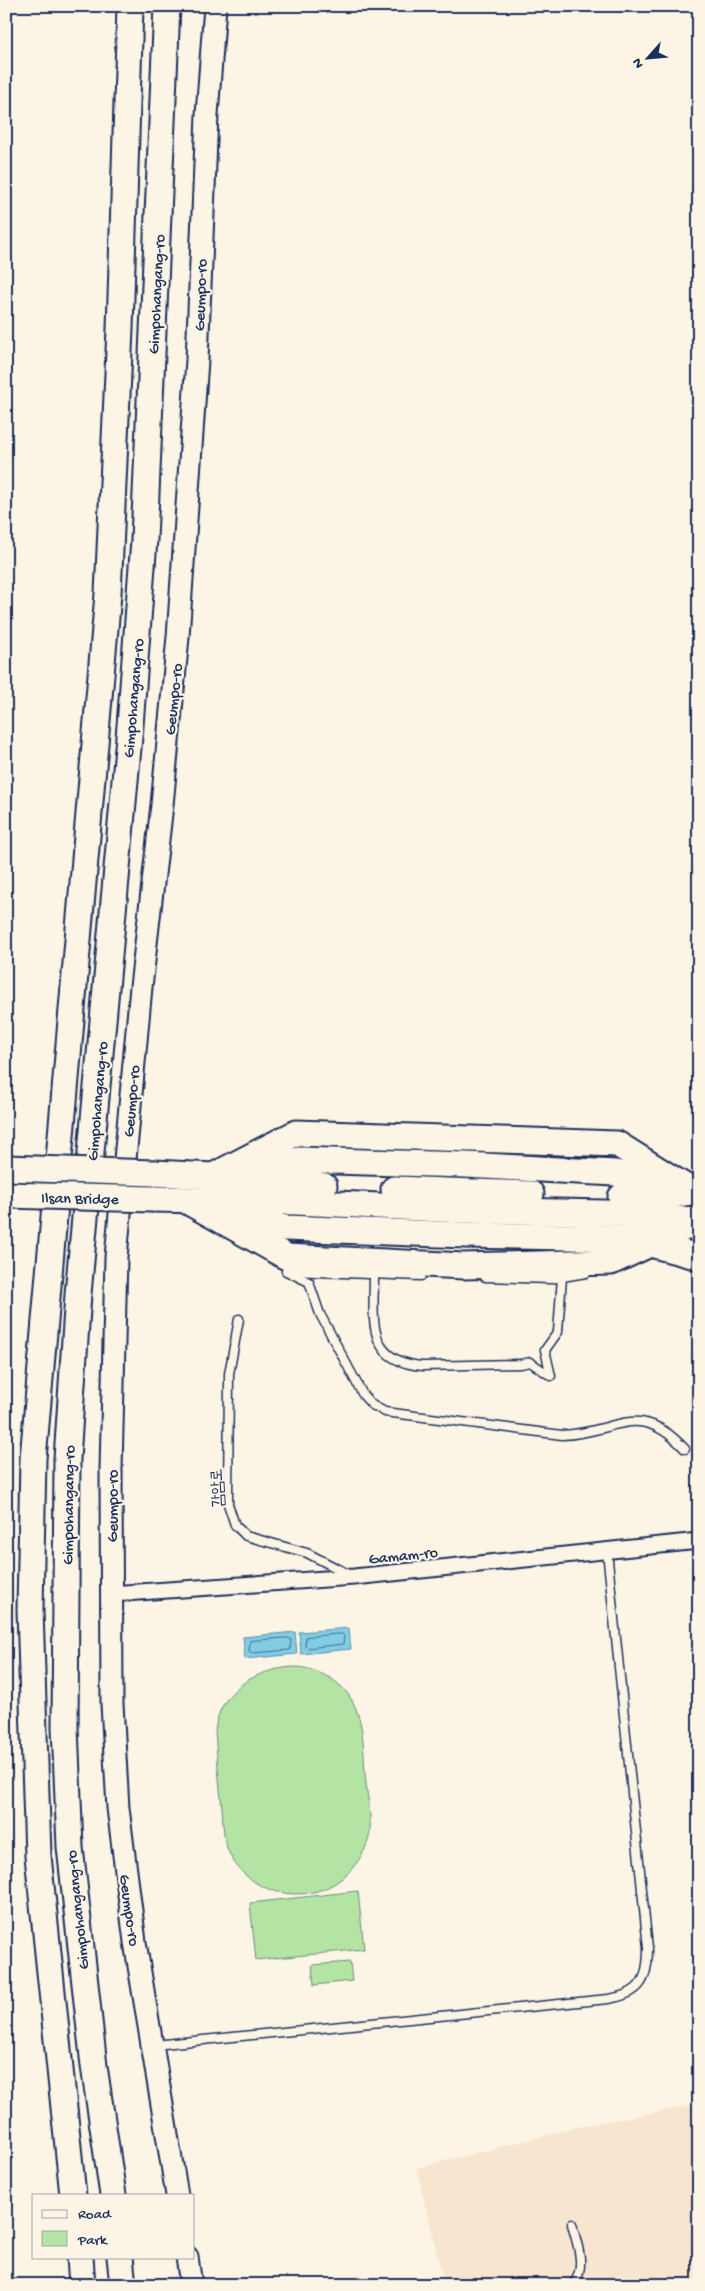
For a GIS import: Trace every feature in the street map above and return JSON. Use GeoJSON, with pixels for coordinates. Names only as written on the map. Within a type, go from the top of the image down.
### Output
{"type":"FeatureCollection","features":[{"type":"Feature","properties":{"kind":"highway","name":"Gimpohangang-ro"},"geometry":{"type":"LineString","coordinates":[[74,2194],[38,1856],[30,1610],[33,1459],[108,594],[121,319],[130,6]]}},
{"type":"Feature","properties":{"kind":"highway","name":"Gimpohangang-ro"},"geometry":{"type":"LineString","coordinates":[[113,2194],[92,2047],[70,1847],[65,1727],[67,1459],[78,1294],[130,726],[144,540],[168,6]]}},
{"type":"Feature","properties":{"kind":"highway"},"geometry":{"type":"LineString","coordinates":[[213,1176],[296,1132],[617,1144],[696,1191]]}},
{"type":"Feature","properties":{"kind":"highway","name":"Ilsan Bridge"},"geometry":{"type":"LineString","coordinates":[[6,1168],[213,1176],[300,1185],[462,1192],[652,1197],[696,1191]]}},
{"type":"Feature","properties":{"kind":"highway","name":"Ilsan Bridge"},"geometry":{"type":"LineString","coordinates":[[6,1195],[296,1202],[463,1210],[649,1214],[698,1222]]}},
{"type":"Feature","properties":{"kind":"highway"},"geometry":{"type":"LineString","coordinates":[[185,1199],[284,1242],[464,1250],[588,1250],[650,1244],[699,1257]]}},
{"type":"Feature","properties":{"kind":"highway"},"geometry":{"type":"LineString","coordinates":[[185,1199],[287,1257],[464,1266],[611,1262],[698,1222]]}},
{"type":"Feature","properties":{"kind":"highway"},"geometry":{"type":"LineString","coordinates":[[80,2258],[82,2285]]}},
{"type":"Feature","properties":{"kind":"highway"},"geometry":{"type":"LineString","coordinates":[[120,2258],[123,2285]]}},
{"type":"Feature","properties":{"kind":"main road","name":"Geumpo-ro"},"geometry":{"type":"LineString","coordinates":[[177,2194],[154,2045],[135,1942],[122,1847],[115,1771],[110,1594],[110,1470],[116,1257],[141,987],[162,805],[178,637],[197,360],[206,142],[216,6]]}},
{"type":"Feature","properties":{"kind":"main road"},"geometry":{"type":"LineString","coordinates":[[187,2258],[191,2285]]}},
{"type":"Feature","properties":{"kind":"street","name":"Gamam-ro"},"geometry":{"type":"LineString","coordinates":[[110,1594],[354,1577],[699,1541]]}},
{"type":"Feature","properties":{"kind":"lane"},"geometry":{"type":"LineString","coordinates":[[472,1277],[550,1279],[594,1272],[611,1262]]}},
{"type":"Feature","properties":{"kind":"lane"},"geometry":{"type":"LineString","coordinates":[[432,1276],[286,1271],[309,1282],[320,1314],[363,1395],[372,1405],[385,1412],[562,1436],[578,1435],[615,1424],[642,1422],[654,1424],[670,1434],[685,1450]]}},
{"type":"Feature","properties":{"kind":"lane"},"geometry":{"type":"LineString","coordinates":[[374,1275],[375,1337],[386,1351],[399,1361],[408,1365],[423,1366],[521,1364],[530,1362],[551,1376],[545,1350],[558,1332],[562,1277]]}},
{"type":"Feature","properties":{"kind":"lane","name":"감암로"},"geometry":{"type":"LineString","coordinates":[[239,1319],[230,1374],[228,1504],[235,1525],[246,1536],[307,1553],[354,1577]]}},
{"type":"Feature","properties":{"kind":"lane"},"geometry":{"type":"LineString","coordinates":[[154,2045],[608,2000],[633,1992],[640,1985],[648,1965],[648,1948],[607,1551]]}},
{"type":"Feature","properties":{"kind":"lane"},"geometry":{"type":"LineString","coordinates":[[572,2224],[581,2258],[580,2274],[573,2285]]}},
{"type":"Feature","properties":{"kind":"shaded area"},"geometry":{"type":"Polygon","coordinates":[[[699,2104],[699,2285],[445,2285],[416,2168],[582,2126],[699,2104]]]}},
{"type":"Feature","properties":{"kind":"green space"},"geometry":{"type":"Polygon","coordinates":[[[294,1667],[308,1669],[330,1678],[351,1699],[357,1711],[363,1739],[370,1822],[367,1844],[353,1868],[331,1886],[300,1894],[274,1891],[262,1886],[241,1871],[233,1860],[227,1848],[224,1833],[215,1731],[218,1717],[224,1704],[242,1684],[266,1672],[294,1667]]]}},
{"type":"Feature","properties":{"kind":"green space"},"geometry":{"type":"Polygon","coordinates":[[[358,1891],[364,1949],[256,1960],[250,1903],[358,1891]]]}},
{"type":"Feature","properties":{"kind":"green space"},"geometry":{"type":"Polygon","coordinates":[[[350,1962],[352,1981],[314,1985],[312,1965],[350,1962]]]}},
{"type":"Feature","properties":{"kind":"water"},"geometry":{"type":"Polygon","coordinates":[[[349,1628],[351,1649],[301,1654],[299,1632],[349,1628]]]}},
{"type":"Feature","properties":{"kind":"water"},"geometry":{"type":"Polygon","coordinates":[[[295,1632],[297,1654],[245,1659],[243,1637],[295,1632]]]}}]}
